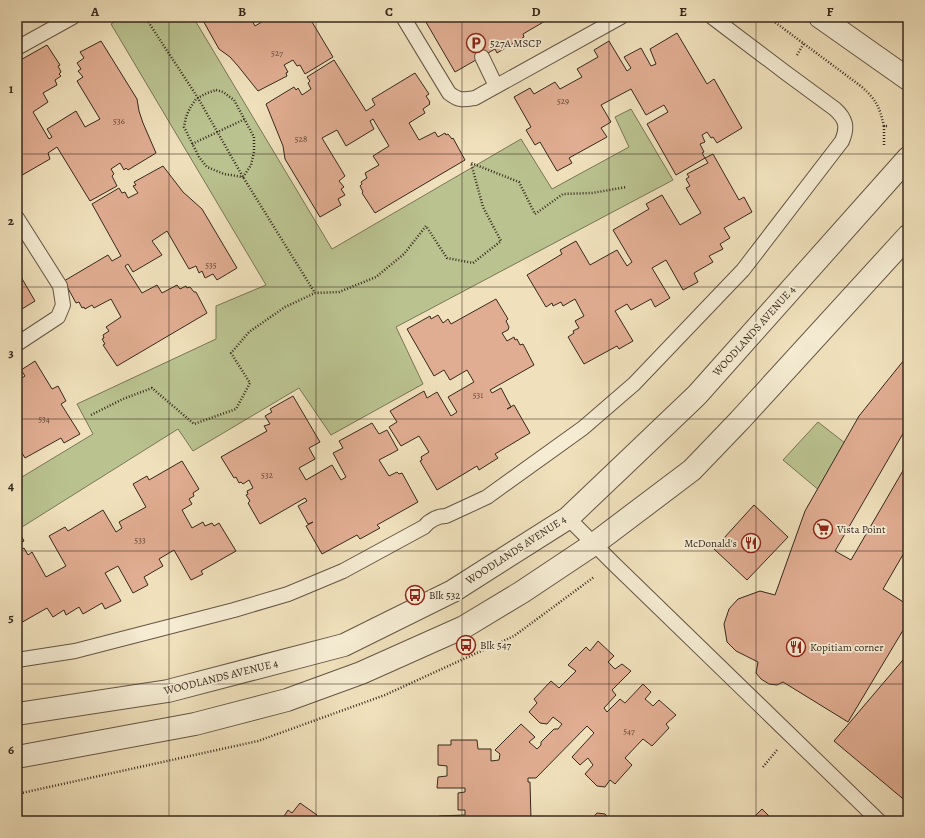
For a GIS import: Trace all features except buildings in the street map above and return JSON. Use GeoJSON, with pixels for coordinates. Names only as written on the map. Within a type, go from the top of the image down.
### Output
{"type":"FeatureCollection","features":[{"type":"Feature","properties":{"kind":"street"},"geometry":{"type":"LineString","coordinates":[[820,17],[908,79]]}},
{"type":"Feature","properties":{"kind":"street","name":"WOODLANDS AVENUE 4"},"geometry":{"type":"LineString","coordinates":[[21,713],[168,691],[344,644],[453,591],[568,518],[697,395],[908,158]]}},
{"type":"Feature","properties":{"kind":"street"},"geometry":{"type":"LineString","coordinates":[[17,757],[195,724],[286,700],[361,673],[464,626],[522,592],[594,544],[692,470],[740,420],[908,236]]}},
{"type":"Feature","properties":{"kind":"lane"},"geometry":{"type":"LineString","coordinates":[[17,48],[73,17]]}},
{"type":"Feature","properties":{"kind":"lane"},"geometry":{"type":"LineString","coordinates":[[403,17],[449,93],[456,99],[464,100],[475,98],[621,17]]}},
{"type":"Feature","properties":{"kind":"lane"},"geometry":{"type":"LineString","coordinates":[[17,660],[75,651],[234,610],[288,594],[343,571],[424,527],[428,522],[439,516],[446,516],[487,497],[583,428],[634,384],[743,270],[842,141],[846,133],[845,124],[839,112],[712,17]]}},
{"type":"Feature","properties":{"kind":"lane"},"geometry":{"type":"LineString","coordinates":[[482,57],[496,86]]}},
{"type":"Feature","properties":{"kind":"lane"},"geometry":{"type":"LineString","coordinates":[[17,218],[60,286],[63,305],[58,317],[17,344]]}},
{"type":"Feature","properties":{"kind":"lane"},"geometry":{"type":"LineString","coordinates":[[568,518],[612,563],[879,821]]}},
{"type":"Feature","properties":{"kind":"path"},"geometry":{"type":"LineString","coordinates":[[145,17],[198,98],[243,177],[315,293]]}},
{"type":"Feature","properties":{"kind":"path"},"geometry":{"type":"LineString","coordinates":[[768,17],[862,87],[875,100],[880,109],[884,126],[889,126]]}},
{"type":"Feature","properties":{"kind":"path"},"geometry":{"type":"LineString","coordinates":[[216,90],[223,92],[234,100],[254,137],[254,152],[251,165],[243,177],[224,174],[207,167],[199,157],[184,127],[190,108],[198,98],[207,92],[216,90]]}},
{"type":"Feature","properties":{"kind":"path"},"geometry":{"type":"LineString","coordinates":[[192,144],[245,119]]}},
{"type":"Feature","properties":{"kind":"path"},"geometry":{"type":"LineString","coordinates":[[91,416],[123,399],[152,388],[194,424],[236,409],[250,383],[231,353],[249,332],[285,307],[315,293],[339,292],[376,277],[404,254],[426,226],[447,258],[473,263],[501,241],[483,207],[471,163],[519,182],[535,214],[563,194],[592,193],[627,187]]}},
{"type":"Feature","properties":{"kind":"green space"},"geometry":{"type":"Polygon","coordinates":[[[122,17],[193,17],[332,249],[521,139],[552,189],[629,147],[615,117],[631,109],[673,180],[396,327],[423,384],[331,435],[299,388],[193,451],[178,429],[22,527],[17,518],[17,480],[93,434],[77,404],[216,339],[216,306],[266,285],[111,24],[122,17]]]}},
{"type":"Feature","properties":{"kind":"green space"},"geometry":{"type":"Polygon","coordinates":[[[818,422],[850,447],[820,491],[783,460],[818,422]]]}},
{"type":"Feature","properties":{"kind":"place","name":"527A MSCP"},"geometry":{"type":"Point","coordinates":[476,43]}},
{"type":"Feature","properties":{"kind":"place","name":"Vista Point"},"geometry":{"type":"Point","coordinates":[823,529]}},
{"type":"Feature","properties":{"kind":"place","name":"McDonald's"},"geometry":{"type":"Point","coordinates":[751,543]}},
{"type":"Feature","properties":{"kind":"place","name":"Blk 532"},"geometry":{"type":"Point","coordinates":[415,595]}},
{"type":"Feature","properties":{"kind":"place","name":"Blk 547"},"geometry":{"type":"Point","coordinates":[466,645]}},
{"type":"Feature","properties":{"kind":"place","name":"Kopitiam corner"},"geometry":{"type":"Point","coordinates":[796,647]}}]}
